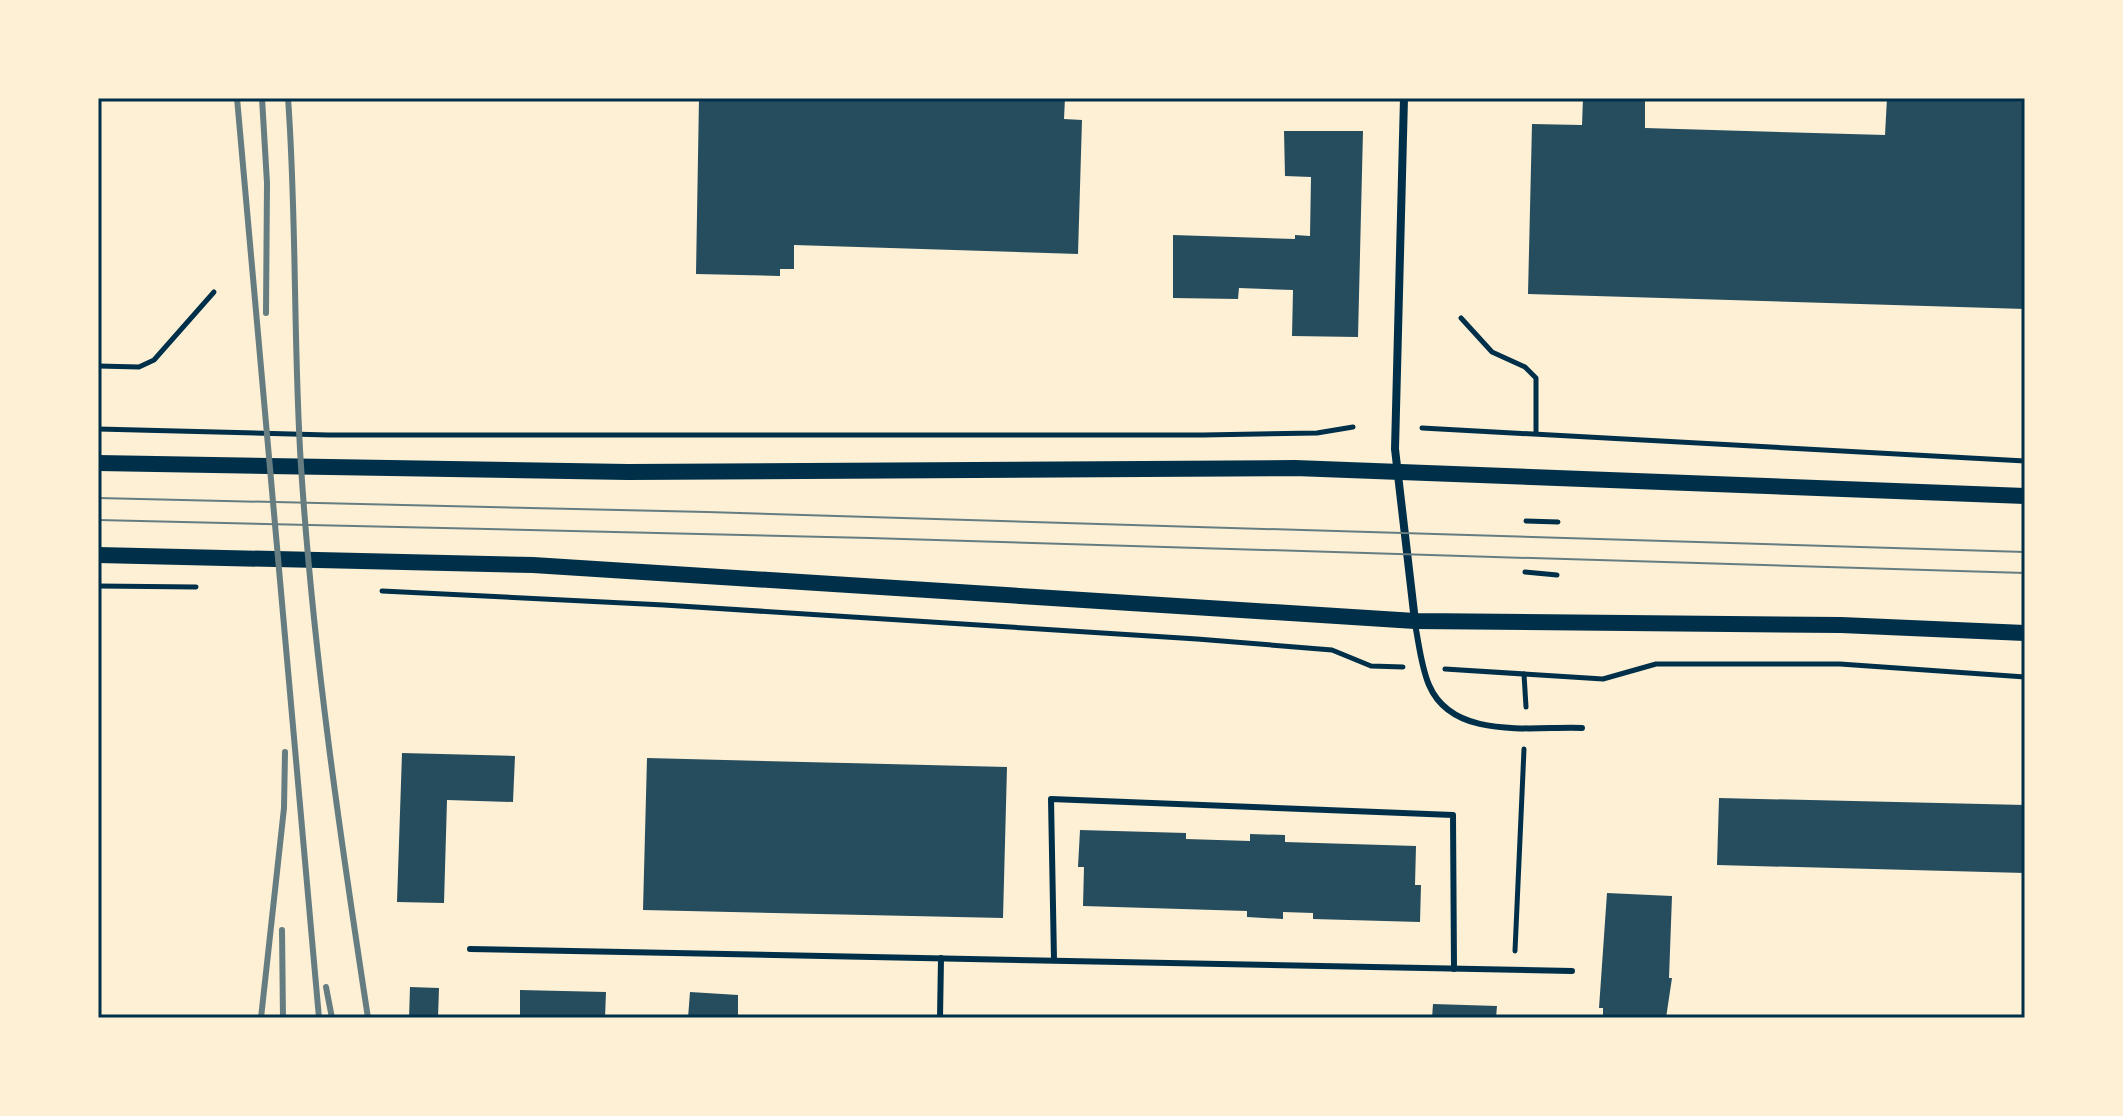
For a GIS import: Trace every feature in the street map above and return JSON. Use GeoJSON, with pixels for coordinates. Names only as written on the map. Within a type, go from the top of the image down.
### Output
{"type":"FeatureCollection","features":[{"type":"Feature","properties":{"kind":"main road"},"geometry":{"type":"LineString","coordinates":[[98,463],[628,472],[1195,468],[1396,471],[2025,496]]}},
{"type":"Feature","properties":{"kind":"main road"},"geometry":{"type":"LineString","coordinates":[[98,555],[220,556],[710,574],[1415,621],[1841,625],[2025,633]]}},
{"type":"Feature","properties":{"kind":"street"},"geometry":{"type":"LineString","coordinates":[[1404,98],[1396,471],[1415,621]]}},
{"type":"Feature","properties":{"kind":"lane"},"geometry":{"type":"LineString","coordinates":[[1415,621],[1423,668],[1435,697],[1453,715],[1473,724],[1582,728]]}},
{"type":"Feature","properties":{"kind":"lane"},"geometry":{"type":"LineString","coordinates":[[1054,960],[1051,799],[1453,815],[1454,969]]}},
{"type":"Feature","properties":{"kind":"lane"},"geometry":{"type":"LineString","coordinates":[[470,949],[1572,971]]}},
{"type":"Feature","properties":{"kind":"lane"},"geometry":{"type":"LineString","coordinates":[[940,1018],[941,958]]}},
{"type":"Feature","properties":{"kind":"path"},"geometry":{"type":"LineString","coordinates":[[98,366],[139,367],[154,360],[214,292]]}},
{"type":"Feature","properties":{"kind":"path"},"geometry":{"type":"LineString","coordinates":[[1461,318],[1492,352],[1525,367],[1536,378],[1536,433]]}},
{"type":"Feature","properties":{"kind":"path"},"geometry":{"type":"LineString","coordinates":[[98,429],[328,435],[1203,435],[1317,433],[1353,427]]}},
{"type":"Feature","properties":{"kind":"path"},"geometry":{"type":"LineString","coordinates":[[1422,428],[2025,461]]}},
{"type":"Feature","properties":{"kind":"path"},"geometry":{"type":"LineString","coordinates":[[1526,521],[1558,522]]}},
{"type":"Feature","properties":{"kind":"path"},"geometry":{"type":"LineString","coordinates":[[1525,572],[1557,575]]}},
{"type":"Feature","properties":{"kind":"path"},"geometry":{"type":"LineString","coordinates":[[98,586],[208,587]]}},
{"type":"Feature","properties":{"kind":"path"},"geometry":{"type":"LineString","coordinates":[[373,591],[664,605],[1197,639],[1332,650],[1371,666],[1603,679],[1656,664],[1840,664],[2025,677]]}},
{"type":"Feature","properties":{"kind":"path"},"geometry":{"type":"LineString","coordinates":[[1514,970],[1527,679],[1523,673]]}},
{"type":"Feature","properties":{"kind":"building"},"geometry":{"type":"Polygon","coordinates":[[[699,98],[1065,98],[1064,119],[1082,120],[1078,254],[794,245],[794,269],[780,269],[780,276],[696,274],[699,98]]]}},
{"type":"Feature","properties":{"kind":"building"},"geometry":{"type":"Polygon","coordinates":[[[1583,98],[1645,98],[1645,128],[1885,135],[1887,98],[2025,98],[2025,309],[1528,294],[1532,124],[1582,125],[1583,98]]]}},
{"type":"Feature","properties":{"kind":"building"},"geometry":{"type":"Polygon","coordinates":[[[1284,131],[1363,131],[1358,337],[1292,336],[1293,290],[1239,288],[1238,299],[1173,298],[1173,235],[1295,239],[1295,235],[1310,236],[1311,177],[1285,176],[1284,131]]]}},
{"type":"Feature","properties":{"kind":"building"},"geometry":{"type":"Polygon","coordinates":[[[402,753],[515,756],[513,802],[447,800],[444,903],[397,902],[402,753]]]}},
{"type":"Feature","properties":{"kind":"building"},"geometry":{"type":"Polygon","coordinates":[[[647,758],[1007,767],[1003,918],[643,910],[647,758]]]}},
{"type":"Feature","properties":{"kind":"building"},"geometry":{"type":"Polygon","coordinates":[[[1719,798],[2025,805],[2025,873],[1717,865],[1719,798]]]}},
{"type":"Feature","properties":{"kind":"building"},"geometry":{"type":"Polygon","coordinates":[[[1080,830],[1186,833],[1186,839],[1250,841],[1250,834],[1285,835],[1285,842],[1416,846],[1415,885],[1421,885],[1420,922],[1313,919],[1313,913],[1283,912],[1283,919],[1247,917],[1247,911],[1083,906],[1084,867],[1078,867],[1080,830]]]}},
{"type":"Feature","properties":{"kind":"building"},"geometry":{"type":"Polygon","coordinates":[[[1607,893],[1672,896],[1669,978],[1672,978],[1666,1018],[1603,1018],[1603,1008],[1599,1008],[1607,893]]]}},
{"type":"Feature","properties":{"kind":"building"},"geometry":{"type":"Polygon","coordinates":[[[410,987],[439,988],[438,1018],[409,1018],[410,987]]]}},
{"type":"Feature","properties":{"kind":"building"},"geometry":{"type":"Polygon","coordinates":[[[520,990],[606,992],[605,1018],[520,1018],[520,990]]]}},
{"type":"Feature","properties":{"kind":"building"},"geometry":{"type":"Polygon","coordinates":[[[690,992],[738,995],[738,1018],[688,1018],[690,992]]]}},
{"type":"Feature","properties":{"kind":"building"},"geometry":{"type":"Polygon","coordinates":[[[1433,1004],[1497,1006],[1496,1018],[1432,1018],[1433,1004]]]}},
{"type":"Feature","properties":{"kind":"tram line"},"geometry":{"type":"LineString","coordinates":[[98,498],[707,512],[2025,552]]}},
{"type":"Feature","properties":{"kind":"tram line"},"geometry":{"type":"LineString","coordinates":[[98,520],[870,538],[2025,573]]}},
{"type":"Feature","properties":{"kind":"railway"},"geometry":{"type":"LineString","coordinates":[[237,98],[319,1018]]}},
{"type":"Feature","properties":{"kind":"railway"},"geometry":{"type":"LineString","coordinates":[[262,98],[267,183],[266,313]]}},
{"type":"Feature","properties":{"kind":"railway"},"geometry":{"type":"LineString","coordinates":[[288,98],[306,535],[328,743],[368,1018]]}},
{"type":"Feature","properties":{"kind":"railway"},"geometry":{"type":"LineString","coordinates":[[261,1018],[284,808],[285,752]]}},
{"type":"Feature","properties":{"kind":"railway"},"geometry":{"type":"LineString","coordinates":[[282,930],[283,1018]]}},
{"type":"Feature","properties":{"kind":"railway"},"geometry":{"type":"LineString","coordinates":[[326,987],[332,1018]]}}]}
